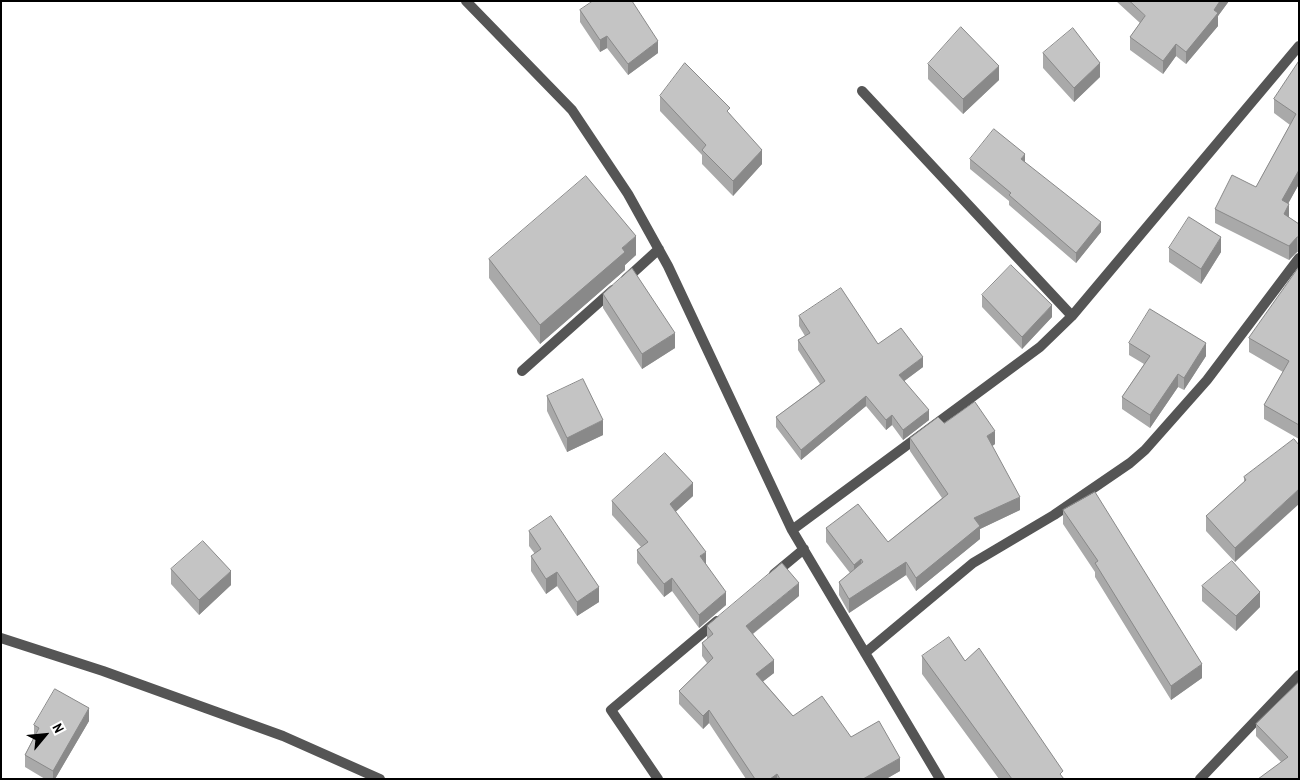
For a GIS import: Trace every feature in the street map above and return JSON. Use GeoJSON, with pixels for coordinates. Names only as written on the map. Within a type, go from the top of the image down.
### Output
{"type":"FeatureCollection","features":[{"type":"Feature","properties":{"kind":"street"},"geometry":{"type":"LineString","coordinates":[[466,1],[572,110],[628,194],[658,249],[792,530],[940,779]]}},
{"type":"Feature","properties":{"kind":"street"},"geometry":{"type":"LineString","coordinates":[[792,530],[1040,348],[1072,316],[1299,46]]}},
{"type":"Feature","properties":{"kind":"street"},"geometry":{"type":"LineString","coordinates":[[862,91],[1072,316]]}},
{"type":"Feature","properties":{"kind":"street"},"geometry":{"type":"LineString","coordinates":[[522,371],[658,249]]}},
{"type":"Feature","properties":{"kind":"street"},"geometry":{"type":"LineString","coordinates":[[865,653],[973,563],[1054,515],[1130,463],[1145,450],[1207,380],[1299,258]]}},
{"type":"Feature","properties":{"kind":"street"},"geometry":{"type":"LineString","coordinates":[[766,580],[804,549]]}},
{"type":"Feature","properties":{"kind":"street"},"geometry":{"type":"LineString","coordinates":[[658,779],[611,710],[722,617]]}},
{"type":"Feature","properties":{"kind":"street"},"geometry":{"type":"LineString","coordinates":[[1,638],[103,671],[284,736],[380,779]]}},
{"type":"Feature","properties":{"kind":"street"},"geometry":{"type":"LineString","coordinates":[[1205,777],[1299,675]]}},
{"type":"Feature","properties":{"kind":"building"},"geometry":{"type":"Polygon","coordinates":[[[593,1],[632,1],[658,41],[628,64],[607,36],[600,40],[580,10],[593,1]]]}},
{"type":"Feature","properties":{"kind":"building"},"geometry":{"type":"Polygon","coordinates":[[[1130,1],[1220,1],[1214,10],[1218,13],[1186,52],[1176,44],[1163,61],[1130,37],[1145,16],[1130,1]]]}},
{"type":"Feature","properties":{"kind":"building"},"geometry":{"type":"Polygon","coordinates":[[[961,27],[999,66],[963,99],[928,64],[961,27]]]}},
{"type":"Feature","properties":{"kind":"building"},"geometry":{"type":"Polygon","coordinates":[[[1073,28],[1100,63],[1074,88],[1043,53],[1073,28]]]}},
{"type":"Feature","properties":{"kind":"building"},"geometry":{"type":"Polygon","coordinates":[[[1299,61],[1299,170],[1282,200],[1289,204],[1284,214],[1299,224],[1299,237],[1289,246],[1215,209],[1232,175],[1256,187],[1296,114],[1274,99],[1299,61]]]}},
{"type":"Feature","properties":{"kind":"building"},"geometry":{"type":"Polygon","coordinates":[[[685,63],[730,108],[727,111],[762,150],[733,181],[702,150],[706,145],[660,96],[685,63]]]}},
{"type":"Feature","properties":{"kind":"building"},"geometry":{"type":"Polygon","coordinates":[[[994,129],[1025,154],[1021,159],[1101,222],[1076,253],[1009,195],[1011,193],[970,159],[994,129]]]}},
{"type":"Feature","properties":{"kind":"building"},"geometry":{"type":"Polygon","coordinates":[[[586,176],[636,236],[622,248],[625,252],[540,325],[489,259],[586,176]]]}},
{"type":"Feature","properties":{"kind":"building"},"geometry":{"type":"Polygon","coordinates":[[[1189,217],[1221,237],[1201,269],[1169,248],[1189,217]]]}},
{"type":"Feature","properties":{"kind":"building"},"geometry":{"type":"Polygon","coordinates":[[[1011,265],[1052,305],[1022,337],[982,295],[1011,265]]]}},
{"type":"Feature","properties":{"kind":"building"},"geometry":{"type":"Polygon","coordinates":[[[1299,267],[1299,425],[1264,405],[1289,361],[1249,338],[1299,267]]]}},
{"type":"Feature","properties":{"kind":"building"},"geometry":{"type":"Polygon","coordinates":[[[632,268],[675,333],[642,354],[603,294],[632,268]]]}},
{"type":"Feature","properties":{"kind":"building"},"geometry":{"type":"Polygon","coordinates":[[[841,288],[878,344],[901,328],[923,357],[899,375],[929,410],[903,430],[892,415],[886,420],[866,396],[801,450],[776,417],[825,381],[798,340],[810,333],[799,316],[841,288]]]}},
{"type":"Feature","properties":{"kind":"building"},"geometry":{"type":"Polygon","coordinates":[[[1150,309],[1206,343],[1184,378],[1178,374],[1150,415],[1122,397],[1150,356],[1129,343],[1150,309]]]}},
{"type":"Feature","properties":{"kind":"building"},"geometry":{"type":"Polygon","coordinates":[[[583,379],[603,420],[567,438],[547,396],[583,379]]]}},
{"type":"Feature","properties":{"kind":"building"},"geometry":{"type":"Polygon","coordinates":[[[975,402],[995,431],[987,436],[1020,497],[974,518],[980,526],[916,578],[906,562],[849,599],[839,582],[863,562],[861,559],[854,565],[826,528],[858,504],[888,542],[948,494],[910,438],[938,417],[944,423],[975,402]]]}},
{"type":"Feature","properties":{"kind":"building"},"geometry":{"type":"Polygon","coordinates":[[[1294,439],[1299,445],[1299,489],[1235,548],[1206,516],[1246,480],[1244,477],[1294,439]]]}},
{"type":"Feature","properties":{"kind":"building"},"geometry":{"type":"Polygon","coordinates":[[[665,453],[693,483],[670,504],[706,552],[700,556],[726,592],[699,615],[672,578],[664,584],[637,550],[648,542],[612,501],[665,453]]]}},
{"type":"Feature","properties":{"kind":"building"},"geometry":{"type":"Polygon","coordinates":[[[1095,492],[1202,664],[1171,686],[1095,563],[1098,561],[1063,510],[1095,492]]]}},
{"type":"Feature","properties":{"kind":"building"},"geometry":{"type":"Polygon","coordinates":[[[551,516],[599,587],[577,602],[557,572],[546,579],[531,556],[541,549],[529,531],[551,516]]]}},
{"type":"Feature","properties":{"kind":"building"},"geometry":{"type":"Polygon","coordinates":[[[203,541],[231,571],[199,600],[171,569],[203,541]]]}},
{"type":"Feature","properties":{"kind":"building"},"geometry":{"type":"Polygon","coordinates":[[[1232,561],[1260,592],[1236,616],[1202,586],[1232,561]]]}},
{"type":"Feature","properties":{"kind":"building"},"geometry":{"type":"Polygon","coordinates":[[[782,563],[799,583],[746,626],[774,660],[756,674],[793,716],[822,696],[851,737],[879,721],[900,758],[863,779],[780,779],[777,774],[770,779],[755,779],[709,710],[703,716],[679,691],[713,658],[702,643],[713,634],[707,626],[782,563]]]}},
{"type":"Feature","properties":{"kind":"building"},"geometry":{"type":"Polygon","coordinates":[[[949,637],[965,661],[979,648],[1063,771],[1060,774],[1064,779],[1012,779],[922,656],[949,637]]]}},
{"type":"Feature","properties":{"kind":"building"},"geometry":{"type":"Polygon","coordinates":[[[1299,682],[1299,779],[1258,779],[1288,757],[1256,724],[1299,682]]]}},
{"type":"Feature","properties":{"kind":"building"},"geometry":{"type":"Polygon","coordinates":[[[55,689],[89,708],[53,771],[25,755],[39,728],[34,725],[55,689]]]}}]}
